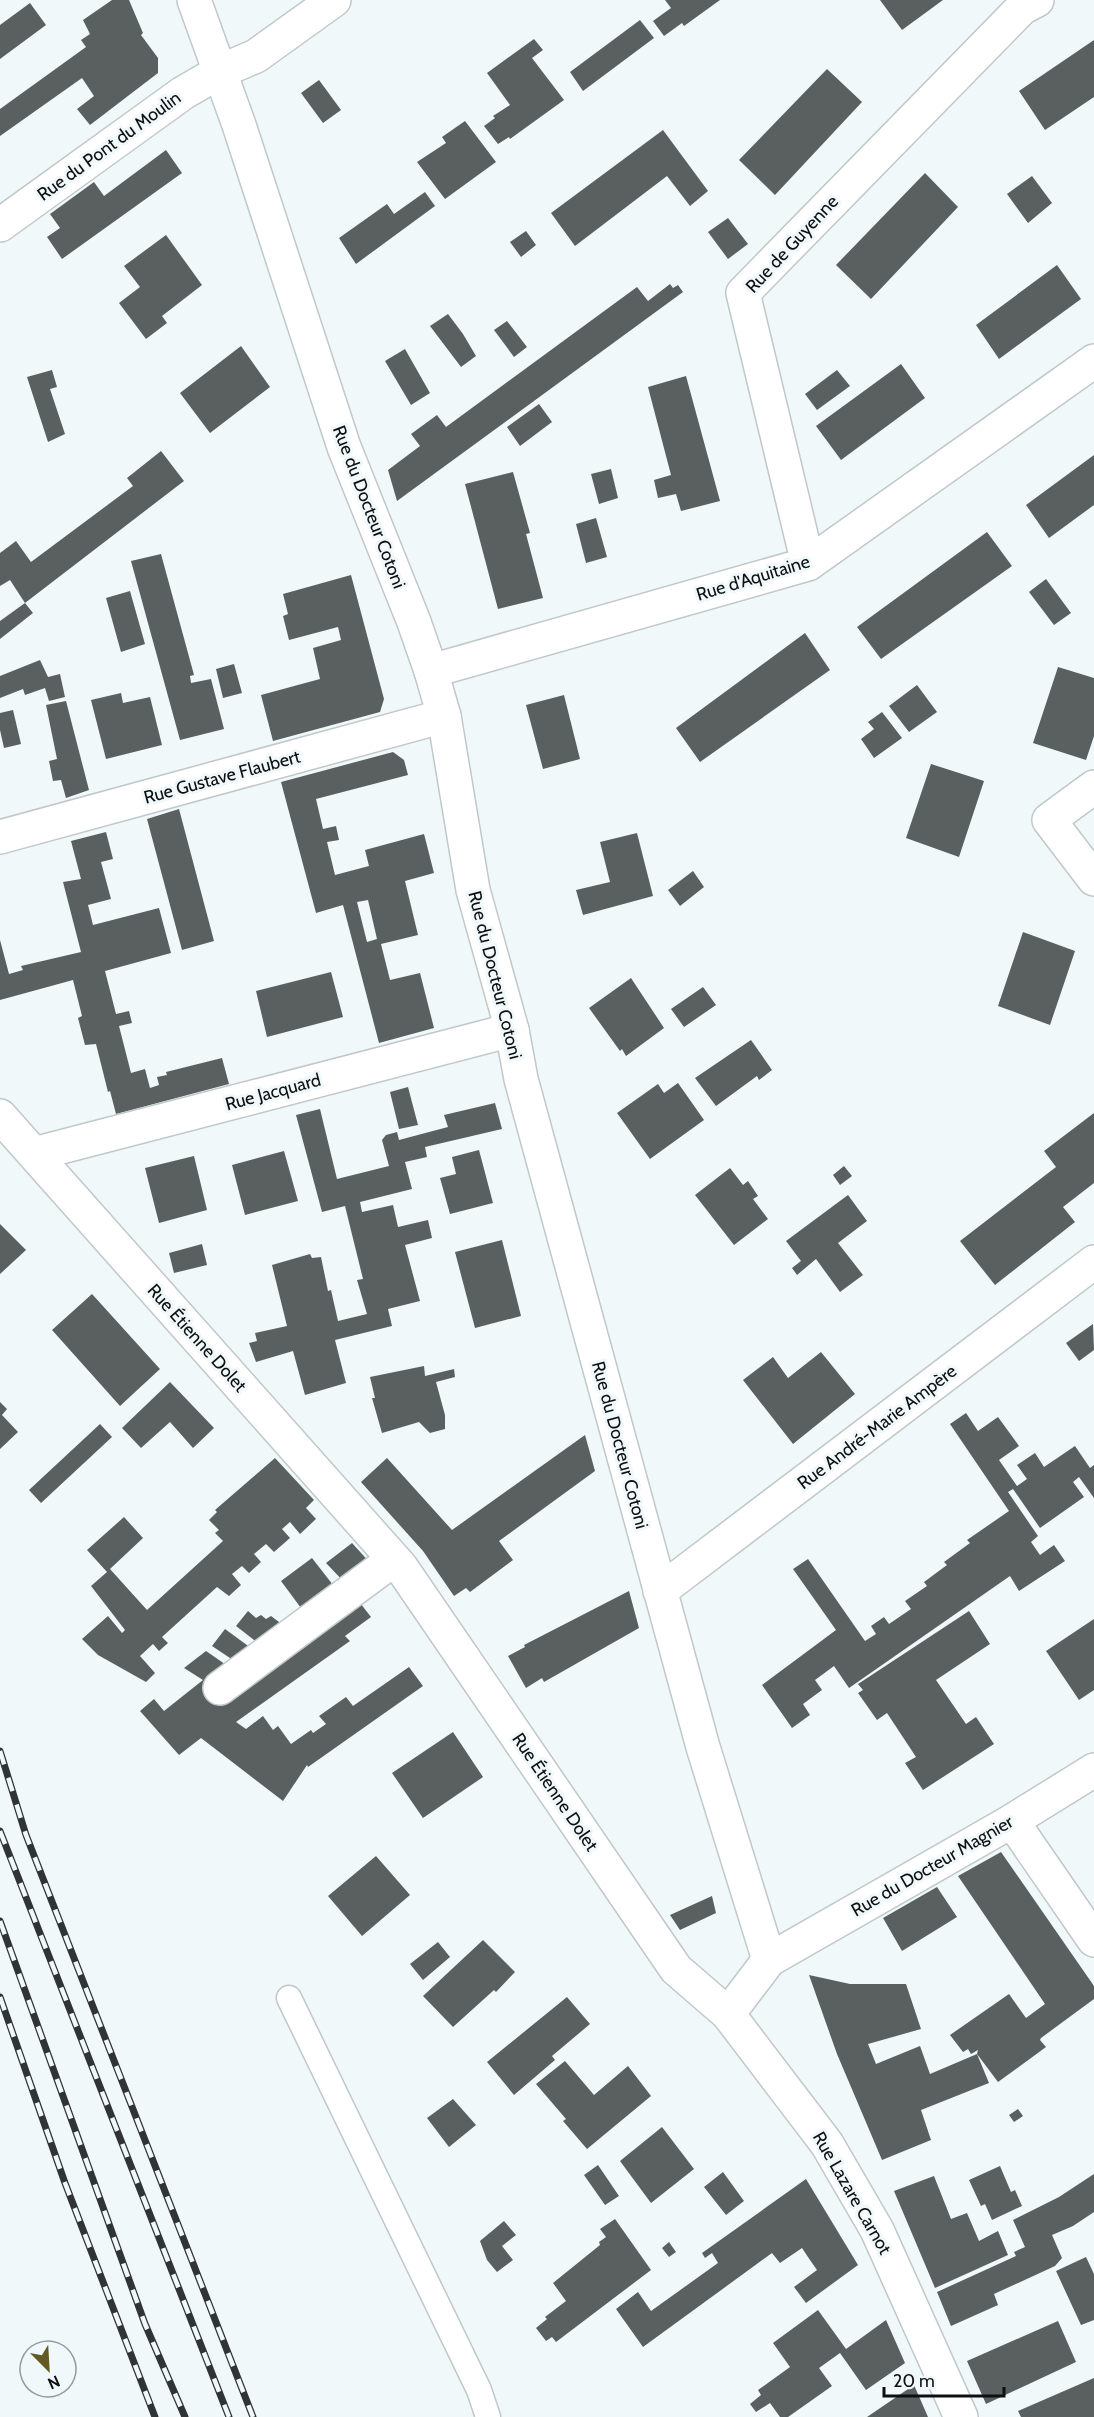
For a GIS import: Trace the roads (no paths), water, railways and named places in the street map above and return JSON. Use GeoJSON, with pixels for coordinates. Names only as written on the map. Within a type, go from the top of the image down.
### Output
{"type":"FeatureCollection","features":[{"type":"Feature","properties":{"kind":"street","name":"Rue du Docteur Cotoni"},"geometry":{"type":"LineString","coordinates":[[194,0],[221,71],[344,447],[414,622],[431,671],[444,716],[473,890],[512,1030],[521,1079],[703,1747],[769,1960]]}},
{"type":"Feature","properties":{"kind":"street","name":"Rue du Pont du Moulin"},"geometry":{"type":"LineString","coordinates":[[0,225],[183,93],[221,71],[256,56],[334,0]]}},
{"type":"Feature","properties":{"kind":"street","name":"Rue de Guyenne"},"geometry":{"type":"LineString","coordinates":[[808,564],[743,293],[1022,8],[1037,0]]}},
{"type":"Feature","properties":{"kind":"street","name":"Rue d'Aquitaine"},"geometry":{"type":"LineString","coordinates":[[431,671],[808,564],[1094,361]]}},
{"type":"Feature","properties":{"kind":"street","name":"Rue Gustave Flaubert"},"geometry":{"type":"LineString","coordinates":[[0,837],[444,716]]}},
{"type":"Feature","properties":{"kind":"street"},"geometry":{"type":"LineString","coordinates":[[1094,787],[1049,820],[1094,879]]}},
{"type":"Feature","properties":{"kind":"street","name":"Rue Jacquard"},"geometry":{"type":"LineString","coordinates":[[34,1154],[512,1030]]}},
{"type":"Feature","properties":{"kind":"street","name":"Rue Étienne Dolet"},"geometry":{"type":"LineString","coordinates":[[0,1116],[393,1560],[676,1969],[728,2014]]}},
{"type":"Feature","properties":{"kind":"street","name":"Rue André-Marie Ampère"},"geometry":{"type":"LineString","coordinates":[[660,1591],[1094,1262]]}},
{"type":"Feature","properties":{"kind":"street"},"geometry":{"type":"LineString","coordinates":[[220,1688],[393,1560]]}},
{"type":"Feature","properties":{"kind":"street","name":"Rue du Docteur Magnier"},"geometry":{"type":"LineString","coordinates":[[769,1960],[1012,1821],[1094,1770]]}},
{"type":"Feature","properties":{"kind":"street"},"geometry":{"type":"LineString","coordinates":[[1012,1821],[1094,1940]]}},
{"type":"Feature","properties":{"kind":"street"},"geometry":{"type":"LineString","coordinates":[[728,2014],[769,1960]]}},
{"type":"Feature","properties":{"kind":"street","name":"Rue Lazare Carnot"},"geometry":{"type":"LineString","coordinates":[[728,2014],[826,2144],[878,2230],[960,2417]]}},
{"type":"Feature","properties":{"kind":"lane"},"geometry":{"type":"LineString","coordinates":[[289,1998],[479,2390],[488,2417]]}},
{"type":"Feature","properties":{"kind":"railway"},"geometry":{"type":"LineString","coordinates":[[0,1751],[26,1835],[253,2417]]}},
{"type":"Feature","properties":{"kind":"railway"},"geometry":{"type":"LineString","coordinates":[[0,1831],[229,2417]]}},
{"type":"Feature","properties":{"kind":"railway"},"geometry":{"type":"LineString","coordinates":[[0,1921],[145,2324],[185,2417]]}},
{"type":"Feature","properties":{"kind":"railway"},"geometry":{"type":"LineString","coordinates":[[0,1997],[65,2183],[155,2417]]}}]}
